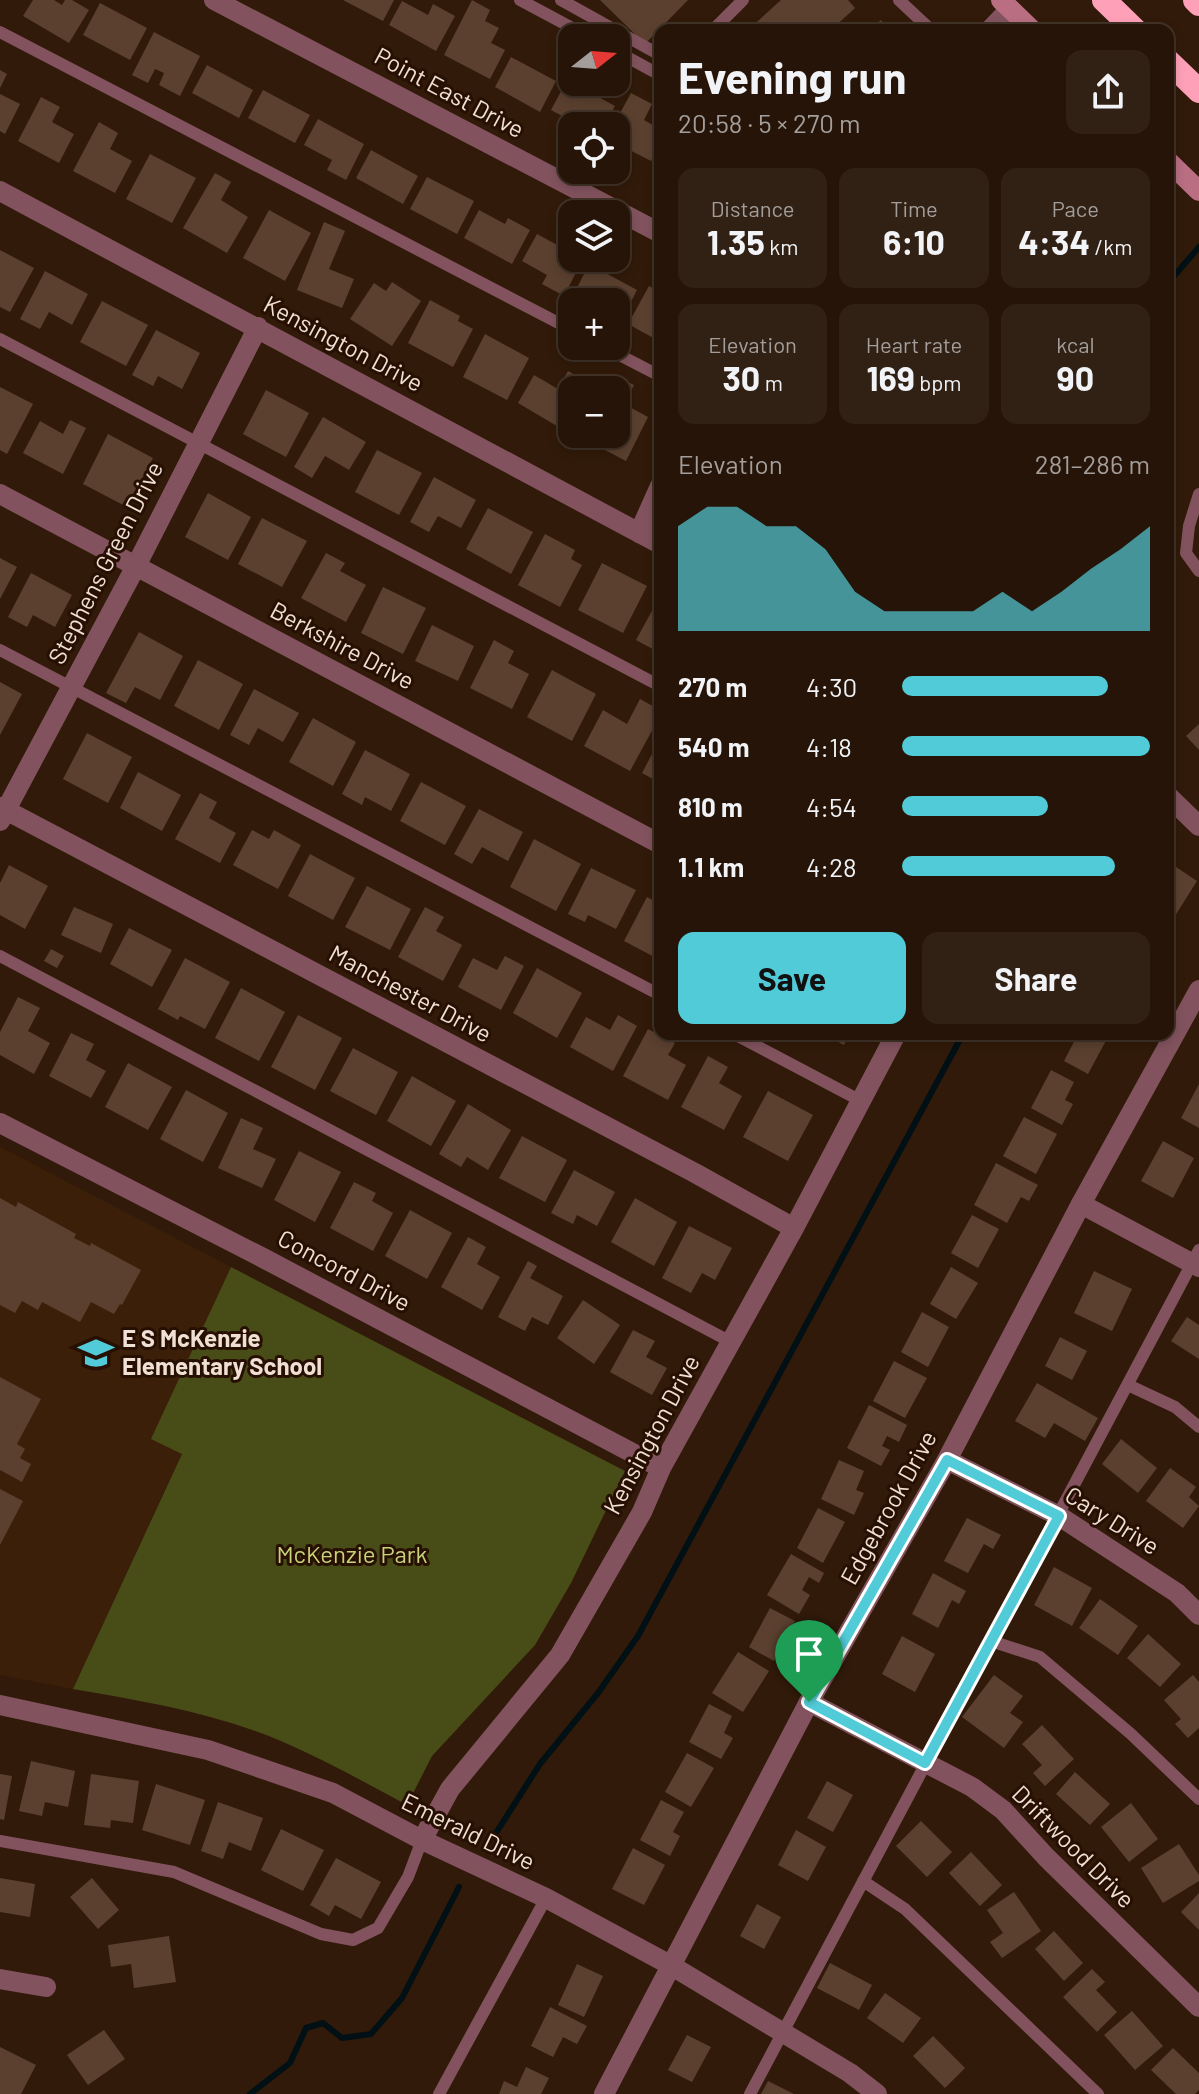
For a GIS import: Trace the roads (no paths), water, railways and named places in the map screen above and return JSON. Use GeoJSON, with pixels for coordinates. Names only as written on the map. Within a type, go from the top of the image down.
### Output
{"type":"FeatureCollection","features":[{"type":"Feature","properties":{"kind":"highway"},"geometry":{"type":"LineString","coordinates":[[1104,0],[1129,24]]}},
{"type":"Feature","properties":{"kind":"highway"},"geometry":{"type":"LineString","coordinates":[[1174,67],[1199,91]]}},
{"type":"Feature","properties":{"kind":"main road"},"geometry":{"type":"LineString","coordinates":[[1005,4],[1026,24]]}},
{"type":"Feature","properties":{"kind":"main road"},"geometry":{"type":"LineString","coordinates":[[1174,173],[1199,191]]}},
{"type":"Feature","properties":{"kind":"street","name":"Point East Drive"},"geometry":{"type":"LineString","coordinates":[[214,0],[654,230]]}},
{"type":"Feature","properties":{"kind":"street"},"geometry":{"type":"LineString","coordinates":[[993,24],[1005,4]]}},
{"type":"Feature","properties":{"kind":"street","name":"Kensington Drive"},"geometry":{"type":"LineString","coordinates":[[0,191],[654,541]]}},
{"type":"Feature","properties":{"kind":"street","name":"Stephens Green Drive"},"geometry":{"type":"LineString","coordinates":[[2,813],[136,566],[258,327]]}},
{"type":"Feature","properties":{"kind":"street","name":"Berkshire Drive"},"geometry":{"type":"LineString","coordinates":[[0,494],[654,841]]}},
{"type":"Feature","properties":{"kind":"street"},"geometry":{"type":"LineString","coordinates":[[639,533],[654,499]]}},
{"type":"Feature","properties":{"kind":"street"},"geometry":{"type":"LineString","coordinates":[[1174,802],[1199,826]]}},
{"type":"Feature","properties":{"kind":"street","name":"Manchester Drive"},"geometry":{"type":"LineString","coordinates":[[2,813],[695,1173],[794,1228]]}},
{"type":"Feature","properties":{"kind":"street","name":"Edgebrook Drive"},"geometry":{"type":"LineString","coordinates":[[1174,1035],[1199,990]]}},
{"type":"Feature","properties":{"kind":"street","name":"Kensington Drive"},"geometry":{"type":"LineString","coordinates":[[422,1840],[450,1789],[560,1655],[642,1512],[661,1468],[794,1228],[893,1040]]}},
{"type":"Feature","properties":{"kind":"street","name":"Edgebrook Drive"},"geometry":{"type":"LineString","coordinates":[[604,2094],[809,1702],[947,1460],[1081,1204],[1171,1040]]}},
{"type":"Feature","properties":{"kind":"street","name":"Concord Drive"},"geometry":{"type":"LineString","coordinates":[[0,1123],[661,1468]]}},
{"type":"Feature","properties":{"kind":"street"},"geometry":{"type":"LineString","coordinates":[[1081,1204],[1197,1260]]}},
{"type":"Feature","properties":{"kind":"street","name":"Cary Drive"},"geometry":{"type":"LineString","coordinates":[[947,1460],[1059,1516],[1177,1593],[1199,1615]]}},
{"type":"Feature","properties":{"kind":"street","name":"Driftwood Drive"},"geometry":{"type":"LineString","coordinates":[[809,1702],[972,1787],[1003,1810],[1046,1857],[1199,2007]]}},
{"type":"Feature","properties":{"kind":"street","name":"Emerald Drive"},"geometry":{"type":"LineString","coordinates":[[0,1705],[208,1750],[333,1793],[422,1840],[546,1898],[672,1966],[850,2073],[877,2094]]}},
{"type":"Feature","properties":{"kind":"street"},"geometry":{"type":"LineString","coordinates":[[0,1979],[46,1987]]}},
{"type":"Feature","properties":{"kind":"lane"},"geometry":{"type":"LineString","coordinates":[[520,0],[565,24]]}},
{"type":"Feature","properties":{"kind":"lane"},"geometry":{"type":"LineString","coordinates":[[561,0],[654,52]]}},
{"type":"Feature","properties":{"kind":"lane"},"geometry":{"type":"LineString","coordinates":[[719,24],[743,0]]}},
{"type":"Feature","properties":{"kind":"lane"},"geometry":{"type":"LineString","coordinates":[[899,0],[925,24]]}},
{"type":"Feature","properties":{"kind":"lane"},"geometry":{"type":"LineString","coordinates":[[0,32],[558,323]]}},
{"type":"Feature","properties":{"kind":"lane"},"geometry":{"type":"LineString","coordinates":[[630,59],[654,72]]}},
{"type":"Feature","properties":{"kind":"lane"},"geometry":{"type":"LineString","coordinates":[[0,339],[654,683]]}},
{"type":"Feature","properties":{"kind":"lane"},"geometry":{"type":"LineString","coordinates":[[629,360],[654,373]]}},
{"type":"Feature","properties":{"kind":"lane"},"geometry":{"type":"LineString","coordinates":[[1199,494],[1189,526],[1186,553],[1199,571]]}},
{"type":"Feature","properties":{"kind":"lane"},"geometry":{"type":"LineString","coordinates":[[0,650],[654,992]]}},
{"type":"Feature","properties":{"kind":"lane"},"geometry":{"type":"LineString","coordinates":[[0,956],[731,1342]]}},
{"type":"Feature","properties":{"kind":"lane"},"geometry":{"type":"LineString","coordinates":[[745,1040],[861,1101]]}},
{"type":"Feature","properties":{"kind":"lane"},"geometry":{"type":"LineString","coordinates":[[750,2094],[1197,1260]]}},
{"type":"Feature","properties":{"kind":"lane"},"geometry":{"type":"LineString","coordinates":[[1128,1385],[1175,1407],[1199,1427]]}},
{"type":"Feature","properties":{"kind":"lane"},"geometry":{"type":"LineString","coordinates":[[991,1641],[1040,1657],[1131,1734],[1199,1799]]}},
{"type":"Feature","properties":{"kind":"lane"},"geometry":{"type":"LineString","coordinates":[[0,1841],[174,1872],[321,1934],[353,1940],[378,1928],[408,1877],[422,1840]]}},
{"type":"Feature","properties":{"kind":"lane"},"geometry":{"type":"LineString","coordinates":[[863,1881],[905,1909],[1098,2094]]}},
{"type":"Feature","properties":{"kind":"lane"},"geometry":{"type":"LineString","coordinates":[[439,2094],[546,1898]]}},
{"type":"Feature","properties":{"kind":"waterway"},"geometry":{"type":"LineString","coordinates":[[1174,276],[1199,247]]}},
{"type":"Feature","properties":{"kind":"waterway"},"geometry":{"type":"LineString","coordinates":[[494,1836],[540,1764],[598,1693],[638,1636],[960,1040]]}},
{"type":"Feature","properties":{"kind":"waterway"},"geometry":{"type":"LineString","coordinates":[[250,2094],[290,2063],[306,2028],[323,2023],[342,2038],[371,2034],[402,1998],[459,1887]]}},
{"type":"Feature","properties":{"kind":"place","name":"E S McKenzie Elementary School"},"geometry":{"type":"Point","coordinates":[96,1353]}},
{"type":"Feature","properties":{"kind":"park label","name":"McKenzie Park"},"geometry":{"type":"Point","coordinates":[352,1555]}}]}
